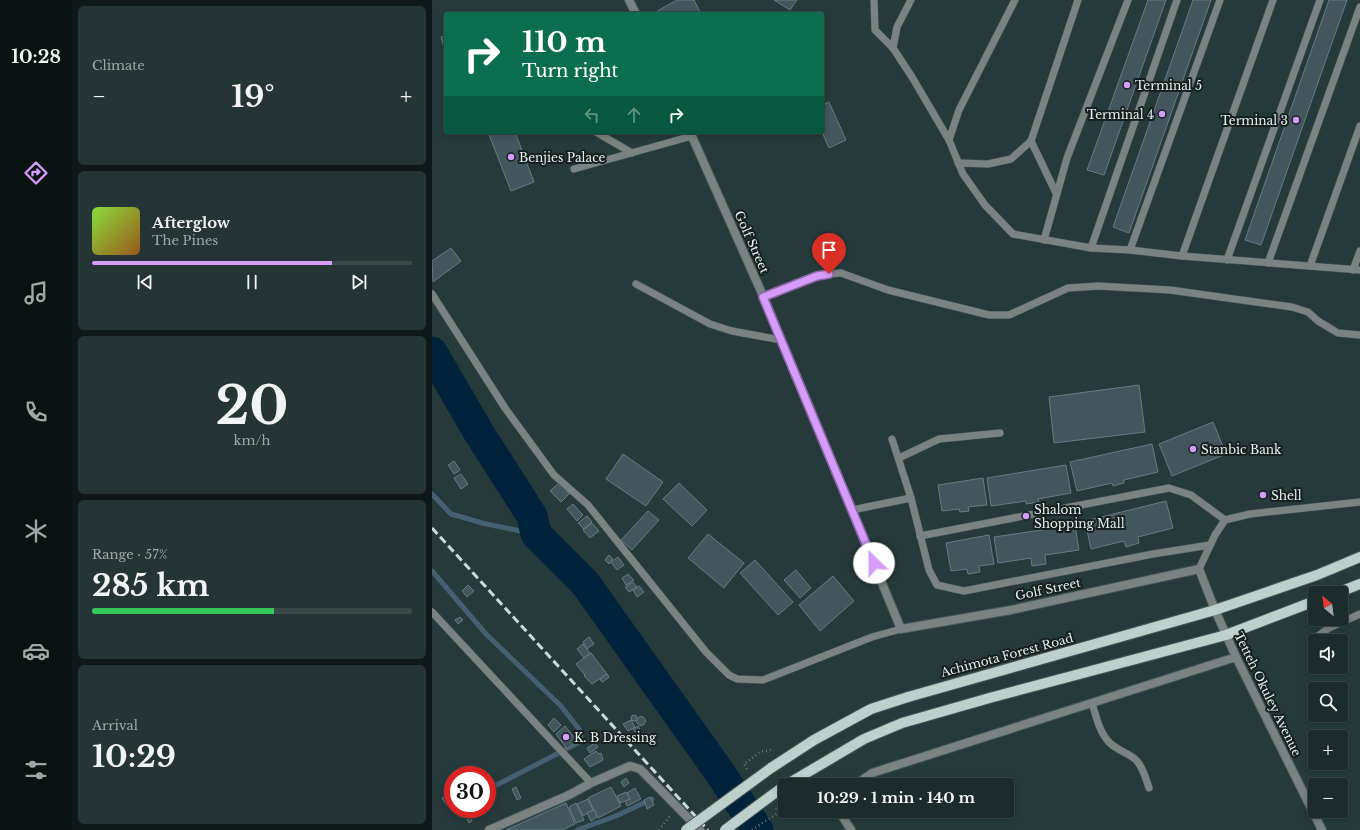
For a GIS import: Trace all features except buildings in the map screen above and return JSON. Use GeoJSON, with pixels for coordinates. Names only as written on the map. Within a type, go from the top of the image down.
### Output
{"type":"FeatureCollection","features":[{"type":"Feature","properties":{"kind":"main road","name":"Achimota Forest Road"},"geometry":{"type":"LineString","coordinates":[[686,830],[771,768],[814,740],[871,709],[908,697],[1215,610],[1317,575],[1360,557]]}},
{"type":"Feature","properties":{"kind":"main road"},"geometry":{"type":"LineString","coordinates":[[1348,589],[1360,584]]}},
{"type":"Feature","properties":{"kind":"main road"},"geometry":{"type":"LineString","coordinates":[[798,778],[864,739],[902,723],[985,699],[1226,635],[1308,605]]}},
{"type":"Feature","properties":{"kind":"main road"},"geometry":{"type":"LineString","coordinates":[[726,830],[778,791]]}},
{"type":"Feature","properties":{"kind":"street"},"geometry":{"type":"LineString","coordinates":[[629,0],[635,12]]}},
{"type":"Feature","properties":{"kind":"street","name":"Golf Street"},"geometry":{"type":"LineString","coordinates":[[691,134],[763,297],[901,629],[1011,610],[1199,569]]}},
{"type":"Feature","properties":{"kind":"street","name":"Tetteh Okuley Avenue"},"geometry":{"type":"LineString","coordinates":[[1199,569],[1236,657],[1322,830]]}},
{"type":"Feature","properties":{"kind":"street"},"geometry":{"type":"LineString","coordinates":[[865,778],[872,773],[1236,657]]}},
{"type":"Feature","properties":{"kind":"street"},"geometry":{"type":"LineString","coordinates":[[489,830],[630,766],[640,769],[700,830]]}},
{"type":"Feature","properties":{"kind":"street"},"geometry":{"type":"LineString","coordinates":[[843,818],[851,830]]}},
{"type":"Feature","properties":{"kind":"lane"},"geometry":{"type":"LineString","coordinates":[[874,0],[875,30],[893,48],[949,140],[963,174],[985,205],[1013,234],[1091,248],[1130,250],[1227,260],[1357,270],[1360,251]]}},
{"type":"Feature","properties":{"kind":"lane"},"geometry":{"type":"LineString","coordinates":[[893,48],[897,27],[912,0]]}},
{"type":"Feature","properties":{"kind":"lane"},"geometry":{"type":"LineString","coordinates":[[949,140],[960,110],[1015,0]]}},
{"type":"Feature","properties":{"kind":"lane"},"geometry":{"type":"LineString","coordinates":[[958,163],[988,164],[1011,159],[1031,140],[1078,0]]}},
{"type":"Feature","properties":{"kind":"lane"},"geometry":{"type":"LineString","coordinates":[[1044,240],[1056,193],[1068,158],[1128,0]]}},
{"type":"Feature","properties":{"kind":"lane"},"geometry":{"type":"LineString","coordinates":[[1091,248],[1177,0]]}},
{"type":"Feature","properties":{"kind":"lane"},"geometry":{"type":"LineString","coordinates":[[1130,250],[1220,0]]}},
{"type":"Feature","properties":{"kind":"lane"},"geometry":{"type":"LineString","coordinates":[[1182,256],[1273,0]]}},
{"type":"Feature","properties":{"kind":"lane"},"geometry":{"type":"LineString","coordinates":[[1227,260],[1320,0]]}},
{"type":"Feature","properties":{"kind":"lane"},"geometry":{"type":"LineString","coordinates":[[1268,263],[1360,7]]}},
{"type":"Feature","properties":{"kind":"lane"},"geometry":{"type":"LineString","coordinates":[[1310,266],[1360,126]]}},
{"type":"Feature","properties":{"kind":"lane"},"geometry":{"type":"LineString","coordinates":[[599,134],[632,153]]}},
{"type":"Feature","properties":{"kind":"lane"},"geometry":{"type":"LineString","coordinates":[[574,169],[632,153],[691,134]]}},
{"type":"Feature","properties":{"kind":"lane"},"geometry":{"type":"LineString","coordinates":[[1031,140],[1056,193]]}},
{"type":"Feature","properties":{"kind":"lane"},"geometry":{"type":"LineString","coordinates":[[763,297],[817,276],[841,273],[888,290],[990,315],[1009,315],[1068,288],[1098,286],[1170,290],[1292,307],[1308,312],[1318,321],[1338,333],[1360,335]]}},
{"type":"Feature","properties":{"kind":"lane"},"geometry":{"type":"LineString","coordinates":[[636,284],[710,324],[732,331],[781,340]]}},
{"type":"Feature","properties":{"kind":"lane","name":"Golf Street"},"geometry":{"type":"LineString","coordinates":[[432,294],[505,408],[554,474],[588,505],[706,652],[729,675],[737,679],[763,680],[872,637],[901,629]]}},
{"type":"Feature","properties":{"kind":"lane"},"geometry":{"type":"LineString","coordinates":[[899,458],[939,439],[1000,433]]}},
{"type":"Feature","properties":{"kind":"lane"},"geometry":{"type":"LineString","coordinates":[[892,439],[911,498],[930,570],[937,585],[964,591],[1153,554],[1210,545]]}},
{"type":"Feature","properties":{"kind":"lane"},"geometry":{"type":"LineString","coordinates":[[920,536],[1170,488],[1191,495],[1225,520]]}},
{"type":"Feature","properties":{"kind":"lane"},"geometry":{"type":"LineString","coordinates":[[852,510],[911,498]]}},
{"type":"Feature","properties":{"kind":"lane"},"geometry":{"type":"LineString","coordinates":[[1199,569],[1210,545],[1225,520],[1250,514],[1360,502]]}},
{"type":"Feature","properties":{"kind":"lane"},"geometry":{"type":"LineString","coordinates":[[432,612],[591,783]]}},
{"type":"Feature","properties":{"kind":"lane"},"geometry":{"type":"LineString","coordinates":[[1321,634],[1329,628],[1360,614]]}},
{"type":"Feature","properties":{"kind":"lane"},"geometry":{"type":"LineString","coordinates":[[1092,704],[1100,728],[1106,740],[1113,747],[1135,759],[1140,765],[1149,788]]}},
{"type":"Feature","properties":{"kind":"path"},"geometry":{"type":"LineString","coordinates":[[752,830],[777,814]]}},
{"type":"Feature","properties":{"kind":"path"},"geometry":{"type":"LineString","coordinates":[[659,830],[667,819]]}},
{"type":"Feature","properties":{"kind":"waterway"},"geometry":{"type":"LineString","coordinates":[[432,352],[479,433],[532,516],[536,534],[585,583],[718,770],[758,830]]}},
{"type":"Feature","properties":{"kind":"waterway"},"geometry":{"type":"LineString","coordinates":[[432,494],[451,514],[486,524],[536,534]]}},
{"type":"Feature","properties":{"kind":"waterway"},"geometry":{"type":"LineString","coordinates":[[432,571],[486,634],[561,706],[579,729],[581,737],[578,743],[496,785]]}},
{"type":"Feature","properties":{"kind":"waterway"},"geometry":{"type":"LineString","coordinates":[[577,830],[616,816],[652,799]]}},
{"type":"Feature","properties":{"kind":"railway"},"geometry":{"type":"LineString","coordinates":[[432,528],[708,830]]}},
{"type":"Feature","properties":{"kind":"place","name":"Terminal 5"},"geometry":{"type":"Point","coordinates":[1127,85]}},
{"type":"Feature","properties":{"kind":"place","name":"Terminal 4"},"geometry":{"type":"Point","coordinates":[1162,114]}},
{"type":"Feature","properties":{"kind":"place","name":"Terminal 3"},"geometry":{"type":"Point","coordinates":[1296,120]}},
{"type":"Feature","properties":{"kind":"place","name":"Benjies Palace"},"geometry":{"type":"Point","coordinates":[511,157]}},
{"type":"Feature","properties":{"kind":"place","name":"Stanbic Bank"},"geometry":{"type":"Point","coordinates":[1193,449]}},
{"type":"Feature","properties":{"kind":"place","name":"Shell"},"geometry":{"type":"Point","coordinates":[1263,495]}},
{"type":"Feature","properties":{"kind":"place","name":"Shalom Shopping Mall"},"geometry":{"type":"Point","coordinates":[1026,516]}},
{"type":"Feature","properties":{"kind":"place","name":"K. B Dressing"},"geometry":{"type":"Point","coordinates":[566,737]}},
{"type":"Feature","properties":{"kind":"route"},"geometry":{"type":"LineString","coordinates":[[829,274],[817,276],[763,297],[874,563]]}}]}
